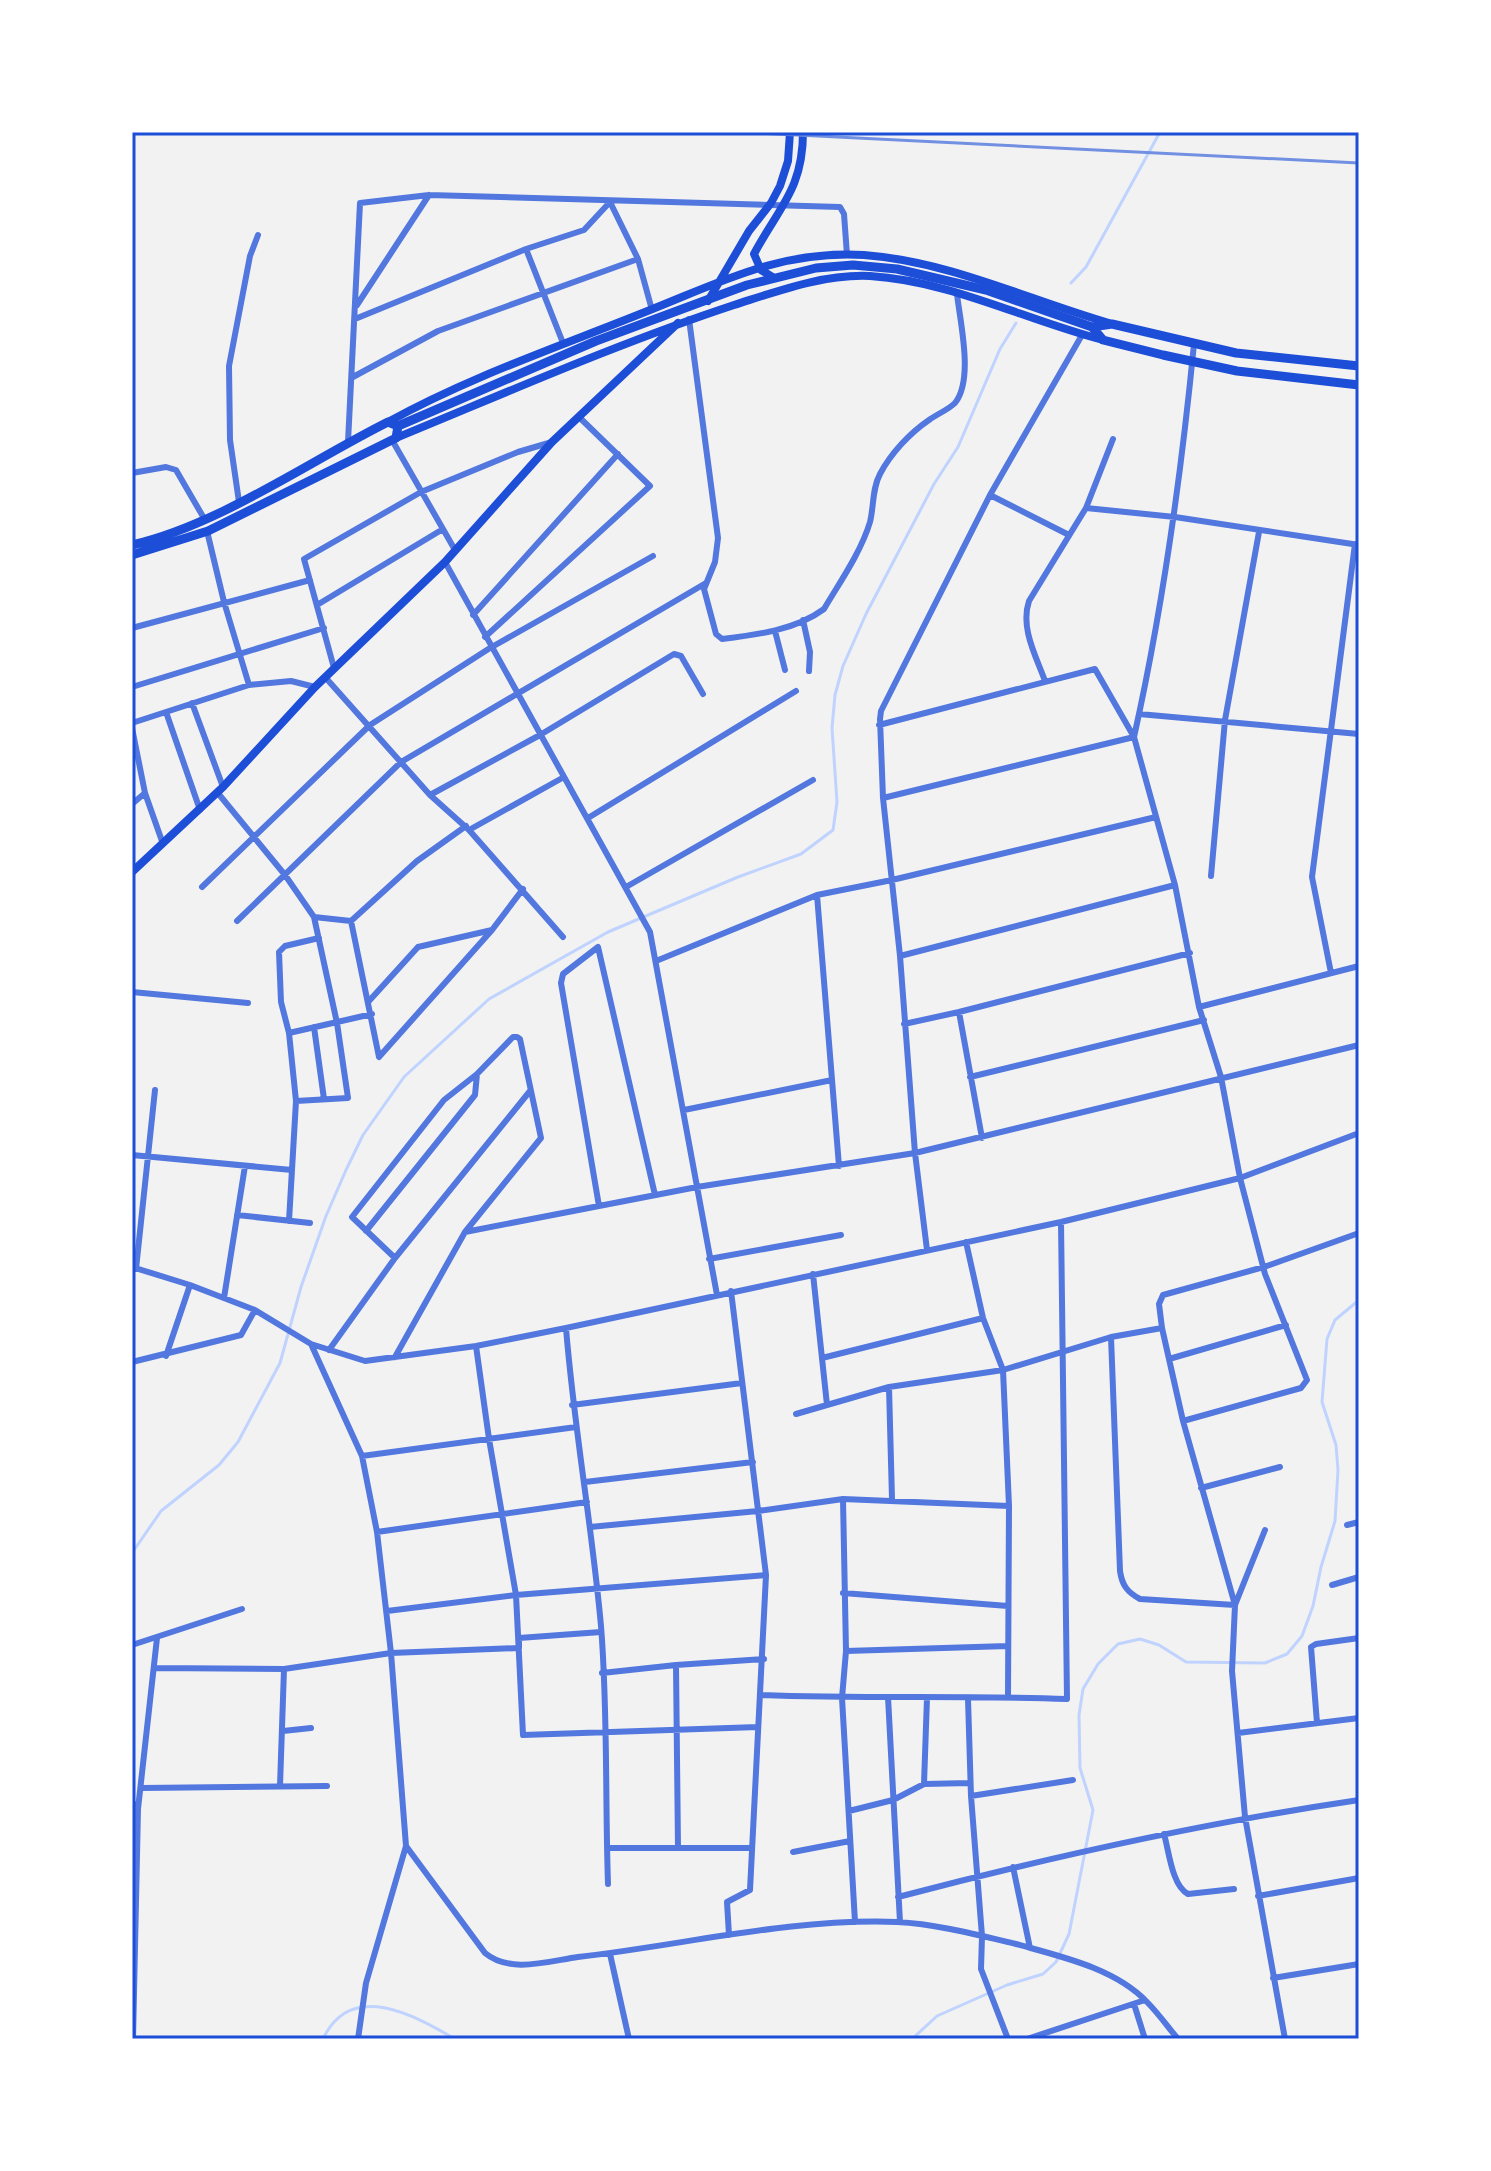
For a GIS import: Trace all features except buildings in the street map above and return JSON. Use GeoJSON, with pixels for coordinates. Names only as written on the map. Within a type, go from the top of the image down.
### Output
{"type":"FeatureCollection","features":[{"type":"Feature","properties":{"kind":"main road"},"geometry":{"type":"LineString","coordinates":[[708,301],[780,186],[788,161],[790,132]]}},
{"type":"Feature","properties":{"kind":"main road"},"geometry":{"type":"LineString","coordinates":[[774,278],[761,270],[754,254],[790,197],[799,172],[803,132]]}},
{"type":"Feature","properties":{"kind":"main road"},"geometry":{"type":"LineString","coordinates":[[393,424],[425,401],[563,343],[771,263],[847,255],[925,266],[1001,287],[1112,324],[1194,344],[1236,353],[1359,366]]}},
{"type":"Feature","properties":{"kind":"main road"},"geometry":{"type":"LineString","coordinates":[[132,545],[239,502],[348,442],[424,415],[596,341],[747,285],[816,268],[853,265],[897,269],[986,290],[1086,329],[1103,340],[1237,371],[1359,385]]}},
{"type":"Feature","properties":{"kind":"main road"},"geometry":{"type":"LineString","coordinates":[[132,555],[208,531],[394,439],[678,323],[791,287],[846,275],[920,284],[1086,329],[1112,324]]}},
{"type":"Feature","properties":{"kind":"main road"},"geometry":{"type":"LineString","coordinates":[[132,872],[200,810],[315,687],[445,562],[552,442],[678,323]]}},
{"type":"Feature","properties":{"kind":"main road"},"geometry":{"type":"LineString","coordinates":[[393,424],[394,439]]}},
{"type":"Feature","properties":{"kind":"street"},"geometry":{"type":"LineString","coordinates":[[355,308],[429,195]]}},
{"type":"Feature","properties":{"kind":"street"},"geometry":{"type":"LineString","coordinates":[[348,442],[360,203],[429,195],[840,207],[844,214],[847,255]]}},
{"type":"Feature","properties":{"kind":"street"},"geometry":{"type":"LineString","coordinates":[[355,319],[526,249],[584,230],[610,202]]}},
{"type":"Feature","properties":{"kind":"street"},"geometry":{"type":"LineString","coordinates":[[610,202],[638,259],[652,310]]}},
{"type":"Feature","properties":{"kind":"street"},"geometry":{"type":"LineString","coordinates":[[239,502],[230,440],[229,366],[250,256],[258,235]]}},
{"type":"Feature","properties":{"kind":"street"},"geometry":{"type":"LineString","coordinates":[[526,249],[563,343]]}},
{"type":"Feature","properties":{"kind":"street"},"geometry":{"type":"LineString","coordinates":[[353,377],[438,331],[638,259]]}},
{"type":"Feature","properties":{"kind":"street"},"geometry":{"type":"LineString","coordinates":[[689,319],[718,538],[715,562],[704,595],[718,637],[757,635],[775,631],[824,609],[870,521],[875,485],[884,466],[908,437],[956,401],[964,376],[965,359],[957,294]]}},
{"type":"Feature","properties":{"kind":"street"},"geometry":{"type":"LineString","coordinates":[[927,1250],[915,1153],[900,956],[883,798],[881,711],[990,495],[1086,329]]}},
{"type":"Feature","properties":{"kind":"street"},"geometry":{"type":"LineString","coordinates":[[1134,737],[1151,660],[1175,517],[1194,344]]}},
{"type":"Feature","properties":{"kind":"street"},"geometry":{"type":"LineString","coordinates":[[485,637],[649,487],[579,417]]}},
{"type":"Feature","properties":{"kind":"street"},"geometry":{"type":"LineString","coordinates":[[394,439],[455,550]]}},
{"type":"Feature","properties":{"kind":"street"},"geometry":{"type":"LineString","coordinates":[[1045,681],[1025,624],[1025,614],[1029,601],[1086,508],[1113,439]]}},
{"type":"Feature","properties":{"kind":"street"},"geometry":{"type":"LineString","coordinates":[[334,668],[304,559],[421,492],[518,452],[552,442]]}},
{"type":"Feature","properties":{"kind":"street"},"geometry":{"type":"LineString","coordinates":[[473,615],[618,454]]}},
{"type":"Feature","properties":{"kind":"street"},"geometry":{"type":"LineString","coordinates":[[132,473],[166,467],[176,470],[205,518],[224,602],[249,685]]}},
{"type":"Feature","properties":{"kind":"street"},"geometry":{"type":"LineString","coordinates":[[990,495],[1069,535]]}},
{"type":"Feature","properties":{"kind":"street"},"geometry":{"type":"LineString","coordinates":[[1086,508],[1175,517],[1259,532],[1357,544],[1312,877],[1331,973]]}},
{"type":"Feature","properties":{"kind":"street"},"geometry":{"type":"LineString","coordinates":[[317,605],[443,529]]}},
{"type":"Feature","properties":{"kind":"street"},"geometry":{"type":"LineString","coordinates":[[1211,876],[1225,720],[1259,532]]}},
{"type":"Feature","properties":{"kind":"street"},"geometry":{"type":"LineString","coordinates":[[202,887],[370,725],[490,648],[653,556]]}},
{"type":"Feature","properties":{"kind":"street"},"geometry":{"type":"LineString","coordinates":[[445,562],[650,932],[717,1295]]}},
{"type":"Feature","properties":{"kind":"street"},"geometry":{"type":"LineString","coordinates":[[132,628],[310,580]]}},
{"type":"Feature","properties":{"kind":"street"},"geometry":{"type":"LineString","coordinates":[[237,921],[401,762],[706,583]]}},
{"type":"Feature","properties":{"kind":"street"},"geometry":{"type":"LineString","coordinates":[[803,620],[810,652],[809,671]]}},
{"type":"Feature","properties":{"kind":"street"},"geometry":{"type":"LineString","coordinates":[[132,687],[324,628]]}},
{"type":"Feature","properties":{"kind":"street"},"geometry":{"type":"LineString","coordinates":[[775,631],[785,670]]}},
{"type":"Feature","properties":{"kind":"street"},"geometry":{"type":"LineString","coordinates":[[430,795],[540,735],[674,654],[681,656],[703,694]]}},
{"type":"Feature","properties":{"kind":"street"},"geometry":{"type":"LineString","coordinates":[[879,725],[1095,669],[1134,737],[1175,885],[1199,1007],[1221,1077],[1240,1178],[1264,1267],[1306,1373],[1305,1385],[1183,1421]]}},
{"type":"Feature","properties":{"kind":"street"},"geometry":{"type":"LineString","coordinates":[[325,677],[430,795],[467,828],[523,889],[563,937]]}},
{"type":"Feature","properties":{"kind":"street"},"geometry":{"type":"LineString","coordinates":[[163,845],[145,793],[132,725],[249,685],[291,681],[315,687]]}},
{"type":"Feature","properties":{"kind":"street"},"geometry":{"type":"LineString","coordinates":[[588,818],[796,691]]}},
{"type":"Feature","properties":{"kind":"street"},"geometry":{"type":"LineString","coordinates":[[192,703],[220,790],[314,917],[337,1023],[348,1098],[296,1101]]}},
{"type":"Feature","properties":{"kind":"street"},"geometry":{"type":"LineString","coordinates":[[166,712],[200,810]]}},
{"type":"Feature","properties":{"kind":"street"},"geometry":{"type":"LineString","coordinates":[[1139,714],[1359,734]]}},
{"type":"Feature","properties":{"kind":"street"},"geometry":{"type":"LineString","coordinates":[[883,798],[1134,737]]}},
{"type":"Feature","properties":{"kind":"street"},"geometry":{"type":"LineString","coordinates":[[314,917],[351,921],[417,861],[467,828],[564,777]]}},
{"type":"Feature","properties":{"kind":"street"},"geometry":{"type":"LineString","coordinates":[[626,887],[813,780]]}},
{"type":"Feature","properties":{"kind":"street"},"geometry":{"type":"LineString","coordinates":[[132,804],[145,793]]}},
{"type":"Feature","properties":{"kind":"street"},"geometry":{"type":"LineString","coordinates":[[656,961],[817,895],[1156,817]]}},
{"type":"Feature","properties":{"kind":"street"},"geometry":{"type":"LineString","coordinates":[[900,956],[1175,885]]}},
{"type":"Feature","properties":{"kind":"street"},"geometry":{"type":"LineString","coordinates":[[351,921],[379,1057],[492,930],[523,889]]}},
{"type":"Feature","properties":{"kind":"street"},"geometry":{"type":"LineString","coordinates":[[817,895],[839,1166]]}},
{"type":"Feature","properties":{"kind":"street"},"geometry":{"type":"LineString","coordinates":[[369,1001],[418,947],[492,930]]}},
{"type":"Feature","properties":{"kind":"street"},"geometry":{"type":"LineString","coordinates":[[289,1221],[296,1101],[289,1033],[281,1002],[279,952],[285,946],[319,938]]}},
{"type":"Feature","properties":{"kind":"street"},"geometry":{"type":"LineString","coordinates":[[599,1206],[561,983],[563,974],[598,947],[655,1195]]}},
{"type":"Feature","properties":{"kind":"street"},"geometry":{"type":"LineString","coordinates":[[904,1024],[1190,953]]}},
{"type":"Feature","properties":{"kind":"street"},"geometry":{"type":"LineString","coordinates":[[1199,1007],[1359,966]]}},
{"type":"Feature","properties":{"kind":"street"},"geometry":{"type":"LineString","coordinates":[[132,992],[248,1003]]}},
{"type":"Feature","properties":{"kind":"street"},"geometry":{"type":"LineString","coordinates":[[959,1012],[982,1138]]}},
{"type":"Feature","properties":{"kind":"street"},"geometry":{"type":"LineString","coordinates":[[289,1033],[372,1014]]}},
{"type":"Feature","properties":{"kind":"street"},"geometry":{"type":"LineString","coordinates":[[970,1077],[1204,1020]]}},
{"type":"Feature","properties":{"kind":"street"},"geometry":{"type":"LineString","coordinates":[[314,1027],[324,1099]]}},
{"type":"Feature","properties":{"kind":"street"},"geometry":{"type":"LineString","coordinates":[[395,1258],[352,1217],[444,1100],[477,1074],[513,1037],[517,1037],[520,1039],[541,1138],[465,1232],[395,1357]]}},
{"type":"Feature","properties":{"kind":"street"},"geometry":{"type":"LineString","coordinates":[[465,1232],[697,1187],[915,1153],[1359,1045]]}},
{"type":"Feature","properties":{"kind":"street"},"geometry":{"type":"LineString","coordinates":[[366,1231],[475,1095],[477,1074]]}},
{"type":"Feature","properties":{"kind":"street"},"geometry":{"type":"LineString","coordinates":[[684,1110],[832,1080]]}},
{"type":"Feature","properties":{"kind":"street"},"geometry":{"type":"LineString","coordinates":[[155,1090],[134,1268],[255,1310],[308,1342],[365,1361],[476,1346],[1061,1222],[1240,1178],[1359,1133]]}},
{"type":"Feature","properties":{"kind":"street"},"geometry":{"type":"LineString","coordinates":[[329,1350],[395,1258],[530,1091]]}},
{"type":"Feature","properties":{"kind":"street"},"geometry":{"type":"LineString","coordinates":[[132,1155],[292,1170]]}},
{"type":"Feature","properties":{"kind":"street"},"geometry":{"type":"LineString","coordinates":[[224,1298],[245,1166]]}},
{"type":"Feature","properties":{"kind":"street"},"geometry":{"type":"LineString","coordinates":[[237,1215],[310,1223]]}},
{"type":"Feature","properties":{"kind":"street"},"geometry":{"type":"LineString","coordinates":[[762,1695],[1067,1699],[1061,1222]]}},
{"type":"Feature","properties":{"kind":"street"},"geometry":{"type":"LineString","coordinates":[[1235,1605],[1183,1421],[1159,1304],[1163,1295],[1264,1267],[1359,1233]]}},
{"type":"Feature","properties":{"kind":"street"},"geometry":{"type":"LineString","coordinates":[[709,1259],[841,1235]]}},
{"type":"Feature","properties":{"kind":"street"},"geometry":{"type":"LineString","coordinates":[[966,1242],[983,1318],[1003,1370],[1009,1506],[1008,1697]]}},
{"type":"Feature","properties":{"kind":"street"},"geometry":{"type":"LineString","coordinates":[[813,1274],[827,1405]]}},
{"type":"Feature","properties":{"kind":"street"},"geometry":{"type":"LineString","coordinates":[[166,1356],[190,1285]]}},
{"type":"Feature","properties":{"kind":"street"},"geometry":{"type":"LineString","coordinates":[[729,1935],[727,1902],[750,1890],[766,1575],[731,1291]]}},
{"type":"Feature","properties":{"kind":"street"},"geometry":{"type":"LineString","coordinates":[[132,1362],[241,1335],[255,1310]]}},
{"type":"Feature","properties":{"kind":"street"},"geometry":{"type":"LineString","coordinates":[[822,1358],[983,1318]]}},
{"type":"Feature","properties":{"kind":"street"},"geometry":{"type":"LineString","coordinates":[[1169,1359],[1286,1325]]}},
{"type":"Feature","properties":{"kind":"street"},"geometry":{"type":"LineString","coordinates":[[566,1328],[572,1405],[585,1482],[601,1632],[608,1884]]}},
{"type":"Feature","properties":{"kind":"street"},"geometry":{"type":"LineString","coordinates":[[796,1414],[889,1387],[1003,1370],[1111,1337],[1162,1328]]}},
{"type":"Feature","properties":{"kind":"street"},"geometry":{"type":"LineString","coordinates":[[1111,1337],[1122,1584],[1140,1599],[1235,1605]]}},
{"type":"Feature","properties":{"kind":"street"},"geometry":{"type":"LineString","coordinates":[[308,1342],[362,1456],[377,1532],[391,1653],[406,1846],[366,1983],[358,2039]]}},
{"type":"Feature","properties":{"kind":"street"},"geometry":{"type":"LineString","coordinates":[[476,1346],[516,1595],[523,1735],[758,1727]]}},
{"type":"Feature","properties":{"kind":"street"},"geometry":{"type":"LineString","coordinates":[[1359,1370],[1359,1433]]}},
{"type":"Feature","properties":{"kind":"street"},"geometry":{"type":"LineString","coordinates":[[572,1405],[742,1383]]}},
{"type":"Feature","properties":{"kind":"street"},"geometry":{"type":"LineString","coordinates":[[889,1387],[892,1499]]}},
{"type":"Feature","properties":{"kind":"street"},"geometry":{"type":"LineString","coordinates":[[362,1456],[576,1427]]}},
{"type":"Feature","properties":{"kind":"street"},"geometry":{"type":"LineString","coordinates":[[585,1482],[753,1462]]}},
{"type":"Feature","properties":{"kind":"street"},"geometry":{"type":"LineString","coordinates":[[1201,1488],[1280,1467]]}},
{"type":"Feature","properties":{"kind":"street"},"geometry":{"type":"LineString","coordinates":[[590,1527],[758,1511],[843,1499],[1009,1506]]}},
{"type":"Feature","properties":{"kind":"street"},"geometry":{"type":"LineString","coordinates":[[843,1499],[846,1651],[842,1698],[855,1922]]}},
{"type":"Feature","properties":{"kind":"street"},"geometry":{"type":"LineString","coordinates":[[377,1532],[587,1502]]}},
{"type":"Feature","properties":{"kind":"street"},"geometry":{"type":"LineString","coordinates":[[1347,1525],[1359,1522]]}},
{"type":"Feature","properties":{"kind":"street"},"geometry":{"type":"LineString","coordinates":[[1265,1530],[1235,1605],[1232,1671],[1245,1817],[1285,2039]]}},
{"type":"Feature","properties":{"kind":"street"},"geometry":{"type":"LineString","coordinates":[[387,1611],[597,1587],[766,1575]]}},
{"type":"Feature","properties":{"kind":"street"},"geometry":{"type":"LineString","coordinates":[[1332,1585],[1359,1577]]}},
{"type":"Feature","properties":{"kind":"street"},"geometry":{"type":"LineString","coordinates":[[843,1593],[1008,1606]]}},
{"type":"Feature","properties":{"kind":"street"},"geometry":{"type":"LineString","coordinates":[[132,1645],[242,1609]]}},
{"type":"Feature","properties":{"kind":"street"},"geometry":{"type":"LineString","coordinates":[[519,1638],[601,1632]]}},
{"type":"Feature","properties":{"kind":"street"},"geometry":{"type":"LineString","coordinates":[[133,2039],[138,1809],[157,1638]]}},
{"type":"Feature","properties":{"kind":"street"},"geometry":{"type":"LineString","coordinates":[[155,1668],[284,1669],[391,1653],[519,1648],[519,1638]]}},
{"type":"Feature","properties":{"kind":"street"},"geometry":{"type":"LineString","coordinates":[[1317,1723],[1311,1647],[1359,1638]]}},
{"type":"Feature","properties":{"kind":"street"},"geometry":{"type":"LineString","coordinates":[[846,1651],[1008,1646]]}},
{"type":"Feature","properties":{"kind":"street"},"geometry":{"type":"LineString","coordinates":[[602,1673],[764,1659]]}},
{"type":"Feature","properties":{"kind":"street"},"geometry":{"type":"LineString","coordinates":[[676,1665],[678,1848]]}},
{"type":"Feature","properties":{"kind":"street"},"geometry":{"type":"LineString","coordinates":[[280,1786],[284,1669]]}},
{"type":"Feature","properties":{"kind":"street"},"geometry":{"type":"LineString","coordinates":[[888,1697],[900,1922]]}},
{"type":"Feature","properties":{"kind":"street"},"geometry":{"type":"LineString","coordinates":[[924,1784],[927,1698]]}},
{"type":"Feature","properties":{"kind":"street"},"geometry":{"type":"LineString","coordinates":[[968,1699],[970,1783],[982,1936],[981,1969],[1008,2039]]}},
{"type":"Feature","properties":{"kind":"street"},"geometry":{"type":"LineString","coordinates":[[1238,1733],[1359,1718]]}},
{"type":"Feature","properties":{"kind":"street"},"geometry":{"type":"LineString","coordinates":[[283,1731],[311,1728]]}},
{"type":"Feature","properties":{"kind":"street"},"geometry":{"type":"LineString","coordinates":[[971,1796],[1073,1780]]}},
{"type":"Feature","properties":{"kind":"street"},"geometry":{"type":"LineString","coordinates":[[849,1811],[893,1800],[924,1784],[970,1783]]}},
{"type":"Feature","properties":{"kind":"street"},"geometry":{"type":"LineString","coordinates":[[141,1788],[327,1786]]}},
{"type":"Feature","properties":{"kind":"street"},"geometry":{"type":"LineString","coordinates":[[898,1897],[1013,1867],[1164,1834],[1245,1817],[1359,1800]]}},
{"type":"Feature","properties":{"kind":"street"},"geometry":{"type":"LineString","coordinates":[[132,1802],[138,1809]]}},
{"type":"Feature","properties":{"kind":"street"},"geometry":{"type":"LineString","coordinates":[[1164,1834],[1183,1892],[1234,1889]]}},
{"type":"Feature","properties":{"kind":"street"},"geometry":{"type":"LineString","coordinates":[[793,1852],[850,1841]]}},
{"type":"Feature","properties":{"kind":"street"},"geometry":{"type":"LineString","coordinates":[[406,1846],[493,1960],[513,1965],[610,1954],[729,1935],[855,1922],[900,1922],[982,1936],[1087,1966],[1117,1980],[1146,2000],[1178,2039]]}},
{"type":"Feature","properties":{"kind":"street"},"geometry":{"type":"LineString","coordinates":[[607,1848],[752,1848]]}},
{"type":"Feature","properties":{"kind":"street"},"geometry":{"type":"LineString","coordinates":[[1013,1867],[1030,1948]]}},
{"type":"Feature","properties":{"kind":"street"},"geometry":{"type":"LineString","coordinates":[[1258,1896],[1359,1878]]}},
{"type":"Feature","properties":{"kind":"street"},"geometry":{"type":"LineString","coordinates":[[610,1954],[629,2039]]}},
{"type":"Feature","properties":{"kind":"street"},"geometry":{"type":"LineString","coordinates":[[1273,1978],[1359,1964]]}},
{"type":"Feature","properties":{"kind":"street"},"geometry":{"type":"LineString","coordinates":[[1027,2039],[1146,2000]]}},
{"type":"Feature","properties":{"kind":"street"},"geometry":{"type":"LineString","coordinates":[[1134,2004],[1145,2039]]}},
{"type":"Feature","properties":{"kind":"waterway"},"geometry":{"type":"LineString","coordinates":[[1071,283],[1086,267],[1160,132]]}},
{"type":"Feature","properties":{"kind":"waterway"},"geometry":{"type":"LineString","coordinates":[[132,1553],[161,1511],[219,1465],[238,1442],[280,1363],[301,1287],[346,1170],[363,1135],[404,1077],[489,999],[608,932],[801,854],[833,830],[837,802],[832,728],[835,695],[843,666],[866,614],[934,484],[958,447],[1000,349],[1016,323]]}},
{"type":"Feature","properties":{"kind":"waterway"},"geometry":{"type":"LineString","coordinates":[[912,2039],[937,2016],[1007,1985],[1043,1974],[1056,1962],[1069,1934],[1093,1810],[1080,1768],[1079,1715],[1083,1689],[1098,1664],[1118,1644],[1140,1639],[1159,1645],[1186,1662],[1265,1663],[1287,1654],[1302,1636],[1335,1521],[1336,1445],[1322,1402],[1327,1339],[1335,1320],[1359,1300]]}},
{"type":"Feature","properties":{"kind":"waterway"},"geometry":{"type":"LineString","coordinates":[[323,2039],[335,2021],[350,2010],[367,2007],[403,2013],[455,2039]]}},
{"type":"Feature","properties":{"kind":"railway"},"geometry":{"type":"LineString","coordinates":[[737,132],[1359,163]]}}]}
